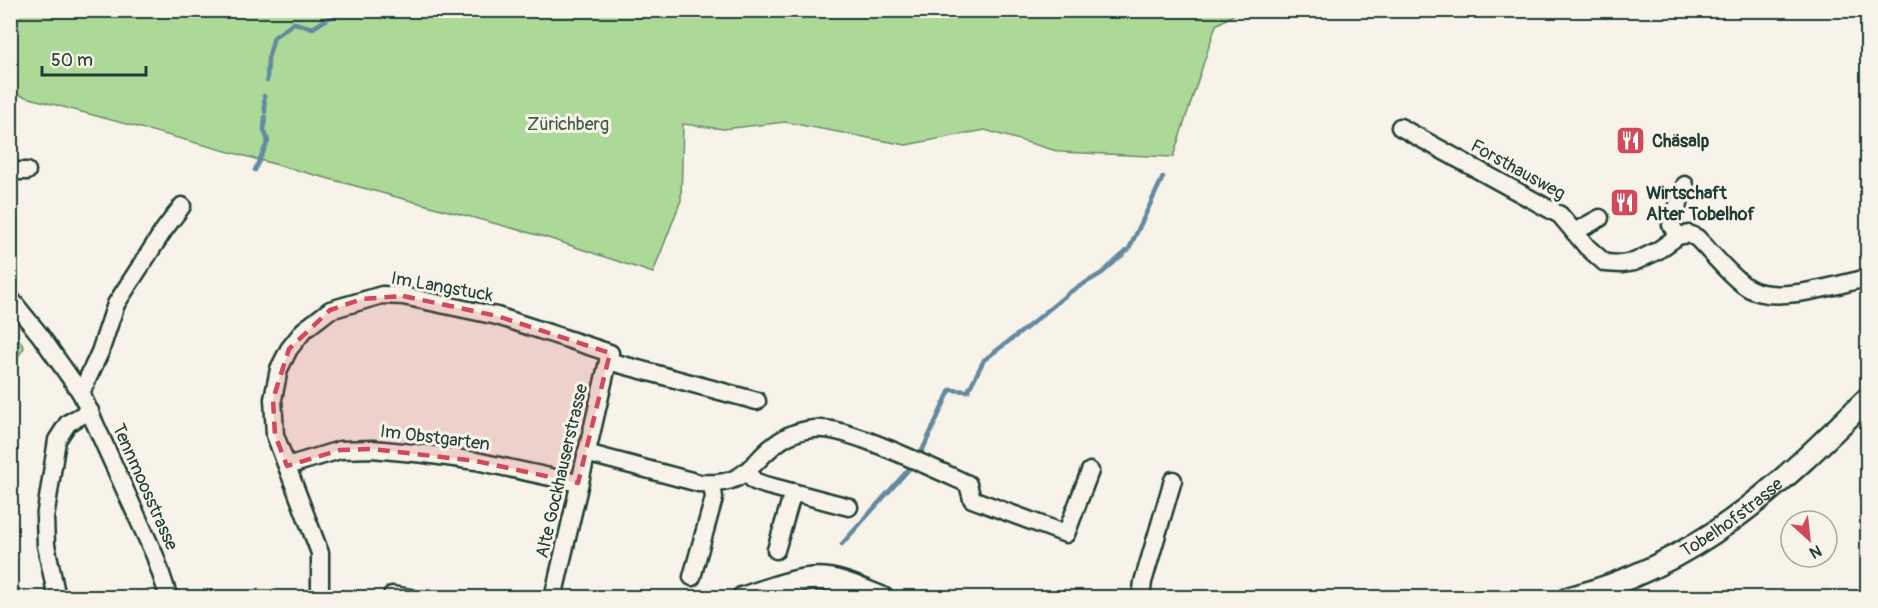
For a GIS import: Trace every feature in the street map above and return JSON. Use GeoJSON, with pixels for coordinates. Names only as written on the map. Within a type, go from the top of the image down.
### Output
{"type":"FeatureCollection","features":[{"type":"Feature","properties":{"kind":"main road","name":"Tobelhofstrasse"},"geometry":{"type":"LineString","coordinates":[[1569,597],[1650,569],[1722,528],[1788,475],[1868,398]]}},
{"type":"Feature","properties":{"kind":"main road"},"geometry":{"type":"LineString","coordinates":[[743,597],[791,583],[824,579],[882,597]]}},
{"type":"Feature","properties":{"kind":"street","name":"Forsthausweg"},"geometry":{"type":"LineString","coordinates":[[1400,127],[1560,214],[1574,232],[1605,263],[1634,262],[1657,251],[1678,236]]}},
{"type":"Feature","properties":{"kind":"street"},"geometry":{"type":"LineString","coordinates":[[1685,185],[1671,225],[1678,236],[1689,234],[1697,238],[1749,289],[1767,294],[1791,294],[1868,278]]}},
{"type":"Feature","properties":{"kind":"street"},"geometry":{"type":"LineString","coordinates":[[81,393],[100,351],[116,304],[182,206]]}},
{"type":"Feature","properties":{"kind":"street"},"geometry":{"type":"LineString","coordinates":[[1574,232],[1600,218]]}},
{"type":"Feature","properties":{"kind":"street","name":"Im Langstuck"},"geometry":{"type":"LineString","coordinates":[[320,597],[320,554],[275,435],[273,399],[279,369],[289,349],[304,330],[330,310],[382,295],[403,296],[497,316],[609,357],[757,401]]}},
{"type":"Feature","properties":{"kind":"street","name":"Tennmoosstrasse"},"geometry":{"type":"LineString","coordinates":[[10,298],[40,334],[81,393],[155,556],[170,597]]}},
{"type":"Feature","properties":{"kind":"street","name":"Alte Gockhauserstrasse"},"geometry":{"type":"LineString","coordinates":[[553,597],[609,357]]}},
{"type":"Feature","properties":{"kind":"street"},"geometry":{"type":"LineString","coordinates":[[57,597],[46,545],[45,518],[57,440],[68,423],[90,411]]}},
{"type":"Feature","properties":{"kind":"street"},"geometry":{"type":"LineString","coordinates":[[586,453],[699,483],[712,484],[733,480],[748,472],[772,447],[788,436],[806,430],[824,428],[846,433],[895,451],[968,484],[972,499],[1066,534],[1090,471]]}},
{"type":"Feature","properties":{"kind":"street","name":"Im Obstgarten"},"geometry":{"type":"LineString","coordinates":[[286,466],[340,450],[372,449],[476,461],[578,483]]}},
{"type":"Feature","properties":{"kind":"street"},"geometry":{"type":"LineString","coordinates":[[748,472],[754,480],[849,507]]}},
{"type":"Feature","properties":{"kind":"street"},"geometry":{"type":"LineString","coordinates":[[1141,597],[1143,582],[1173,480]]}},
{"type":"Feature","properties":{"kind":"street"},"geometry":{"type":"LineString","coordinates":[[692,577],[714,498],[712,484]]}},
{"type":"Feature","properties":{"kind":"street"},"geometry":{"type":"LineString","coordinates":[[776,550],[793,492]]}},
{"type":"Feature","properties":{"kind":"street"},"geometry":{"type":"LineString","coordinates":[[392,595],[411,597]]}},
{"type":"Feature","properties":{"kind":"highlighted area"},"geometry":{"type":"Polygon","coordinates":[[[403,296],[497,316],[610,353],[578,483],[476,461],[372,449],[340,450],[287,466],[275,435],[273,399],[289,349],[330,310],[362,299],[403,296]]]}},
{"type":"Feature","properties":{"kind":"green space","name":"Zürichberg"},"geometry":{"type":"Polygon","coordinates":[[[10,11],[1240,11],[1216,25],[1173,157],[1060,152],[985,130],[906,145],[785,122],[724,129],[683,124],[681,200],[653,273],[545,237],[11,93],[10,11]]]}},
{"type":"Feature","properties":{"kind":"green space"},"geometry":{"type":"Polygon","coordinates":[[[10,323],[24,348],[11,366],[10,366],[10,323]]]}},
{"type":"Feature","properties":{"kind":"waterway"},"geometry":{"type":"LineString","coordinates":[[267,81],[268,59],[274,37],[294,23],[313,28],[341,10]]}},
{"type":"Feature","properties":{"kind":"waterway"},"geometry":{"type":"LineString","coordinates":[[264,96],[265,112]]}},
{"type":"Feature","properties":{"kind":"waterway"},"geometry":{"type":"LineString","coordinates":[[255,170],[268,141],[264,130],[265,117]]}},
{"type":"Feature","properties":{"kind":"waterway"},"geometry":{"type":"LineString","coordinates":[[922,451],[950,390],[968,391],[984,360],[1070,292],[1102,273],[1129,249],[1163,177]]}},
{"type":"Feature","properties":{"kind":"waterway"},"geometry":{"type":"LineString","coordinates":[[10,322],[17,343],[16,354],[10,364]]}},
{"type":"Feature","properties":{"kind":"waterway"},"geometry":{"type":"LineString","coordinates":[[842,544],[909,469]]}},
{"type":"Feature","properties":{"kind":"place","name":"Chäsalp"},"geometry":{"type":"Point","coordinates":[1631,141]}},
{"type":"Feature","properties":{"kind":"place","name":"Wirtschaft Alter Tobelhof"},"geometry":{"type":"Point","coordinates":[1625,203]}}]}
